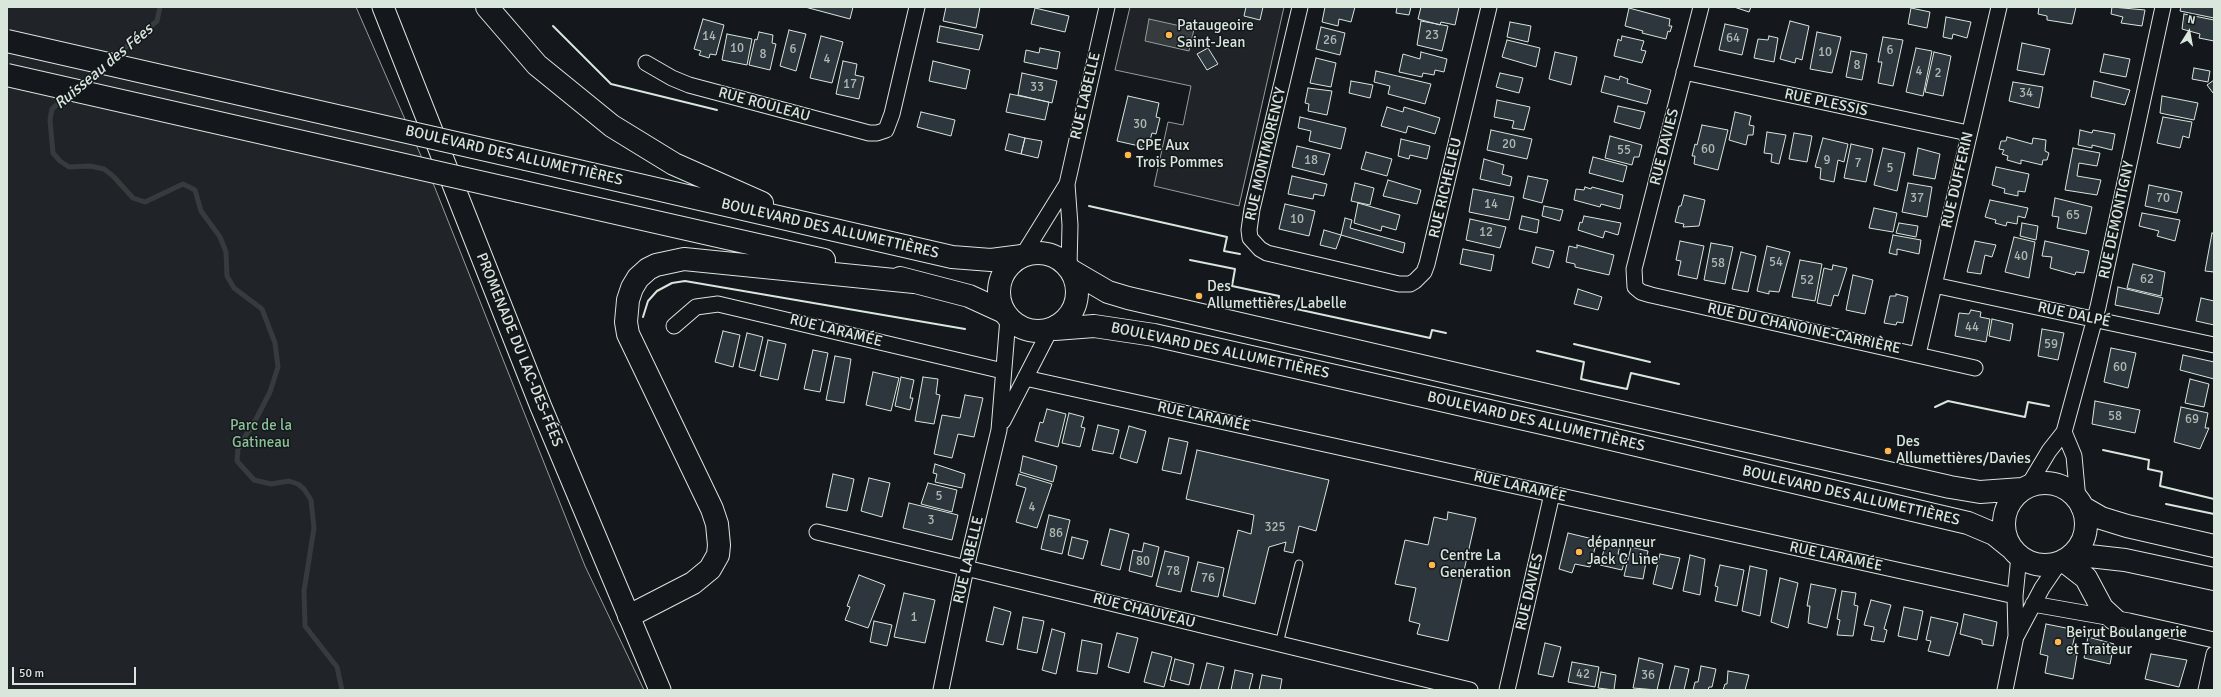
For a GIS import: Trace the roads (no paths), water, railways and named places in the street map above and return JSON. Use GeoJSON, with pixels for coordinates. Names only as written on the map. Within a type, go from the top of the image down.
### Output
{"type":"FeatureCollection","features":[{"type":"Feature","properties":{"kind":"main road"},"geometry":{"type":"LineString","coordinates":[[487,7],[537,65],[560,86],[612,126],[641,145],[674,164],[737,193],[848,234]]}},
{"type":"Feature","properties":{"kind":"main road","name":"BOULEVARD DES ALLUMETTIÈRES"},"geometry":{"type":"LineString","coordinates":[[7,41],[952,257],[991,260],[1022,256]]}},
{"type":"Feature","properties":{"kind":"main road","name":"BOULEVARD DES ALLUMETTIÈRES"},"geometry":{"type":"LineString","coordinates":[[7,75],[914,282],[969,296],[1006,315]]}},
{"type":"Feature","properties":{"kind":"main road"},"geometry":{"type":"LineString","coordinates":[[1045,253],[1058,258],[1071,269],[1078,284],[1078,298],[1074,310],[1066,321],[1052,329],[1041,332],[1023,329],[1006,315],[999,291],[1000,280],[1005,270],[1013,262],[1022,256],[1045,253]]}},
{"type":"Feature","properties":{"kind":"main road"},"geometry":{"type":"LineString","coordinates":[[629,616],[693,583],[710,569],[718,555],[719,545],[717,524],[712,509],[628,334],[626,322],[628,300],[632,288],[638,278],[648,269],[656,265],[684,259],[914,282]]}},
{"type":"Feature","properties":{"kind":"main road","name":"BOULEVARD DES ALLUMETTIÈRES"},"geometry":{"type":"LineString","coordinates":[[1071,269],[1108,292],[1128,298],[1598,407],[1950,487],[1991,492],[2025,488]]}},
{"type":"Feature","properties":{"kind":"main road","name":"BOULEVARD DES ALLUMETTIÈRES"},"geometry":{"type":"LineString","coordinates":[[1052,329],[1094,326],[1154,335],[1565,428],[1968,523],[1994,534],[2014,552]]}},
{"type":"Feature","properties":{"kind":"main road"},"geometry":{"type":"LineString","coordinates":[[2214,546],[2122,525],[2101,518],[2080,504],[2060,486],[2044,483],[2025,488],[2011,501],[2004,516],[2004,532],[2014,552],[2038,565],[2089,556],[2125,560],[2214,579]]}},
{"type":"Feature","properties":{"kind":"main road"},"geometry":{"type":"LineString","coordinates":[[2064,561],[2080,546],[2084,535],[2086,523],[2080,504]]}},
{"type":"Feature","properties":{"kind":"main road"},"geometry":{"type":"LineString","coordinates":[[2064,561],[2086,578],[2102,608],[2114,619]]}},
{"type":"Feature","properties":{"kind":"street","name":"PROMENADE DU LAC-DES-FÉES"},"geometry":{"type":"LineString","coordinates":[[382,7],[541,407],[660,690]]}},
{"type":"Feature","properties":{"kind":"street","name":"RUE ROULEAU"},"geometry":{"type":"LineString","coordinates":[[646,63],[672,78],[689,85],[869,133],[878,133],[886,130],[892,114],[917,7]]}},
{"type":"Feature","properties":{"kind":"street","name":"RUE LABELLE"},"geometry":{"type":"LineString","coordinates":[[1071,269],[1067,184],[1107,7]]}},
{"type":"Feature","properties":{"kind":"street","name":"RUE MONTMORENCY"},"geometry":{"type":"LineString","coordinates":[[1300,7],[1252,209],[1249,230],[1250,238],[1260,250],[1332,270]]}},
{"type":"Feature","properties":{"kind":"street","name":"RUE RICHELIEU"},"geometry":{"type":"LineString","coordinates":[[1332,270],[1399,284],[1410,284],[1424,272],[1488,7]]}},
{"type":"Feature","properties":{"kind":"street","name":"RUE DAVIES"},"geometry":{"type":"LineString","coordinates":[[1635,287],[1634,268],[1701,7]]}},
{"type":"Feature","properties":{"kind":"street","name":"RUE DUFFERIN"},"geometry":{"type":"LineString","coordinates":[[1918,354],[1998,7]]}},
{"type":"Feature","properties":{"kind":"street","name":"RUE DEMONTIGNY"},"geometry":{"type":"LineString","coordinates":[[2025,488],[2049,451],[2064,432],[2095,319],[2163,7]]}},
{"type":"Feature","properties":{"kind":"street","name":"RUE PLESSIS"},"geometry":{"type":"LineString","coordinates":[[1684,72],[1968,133]]}},
{"type":"Feature","properties":{"kind":"street","name":"RUE LABELLE"},"geometry":{"type":"LineString","coordinates":[[1022,256],[1067,184]]}},
{"type":"Feature","properties":{"kind":"street","name":"RUE DALPÉ"},"geometry":{"type":"LineString","coordinates":[[1934,285],[2214,345]]}},
{"type":"Feature","properties":{"kind":"street","name":"RUE DU CHANOINE-CARRIÈRE"},"geometry":{"type":"LineString","coordinates":[[1635,287],[1641,292],[1651,295],[1975,368]]}},
{"type":"Feature","properties":{"kind":"street","name":"RUE LARAMÉE"},"geometry":{"type":"LineString","coordinates":[[674,326],[696,307],[718,304],[1003,371]]}},
{"type":"Feature","properties":{"kind":"street","name":"RUE LABELLE"},"geometry":{"type":"LineString","coordinates":[[941,690],[966,568],[999,430],[1006,315]]}},
{"type":"Feature","properties":{"kind":"street","name":"RUE LABELLE"},"geometry":{"type":"LineString","coordinates":[[999,430],[1052,329]]}},
{"type":"Feature","properties":{"kind":"street","name":"RUE LARAMÉE"},"geometry":{"type":"LineString","coordinates":[[1025,378],[2015,596]]}},
{"type":"Feature","properties":{"kind":"street"},"geometry":{"type":"LineString","coordinates":[[2064,432],[2074,456],[2080,504]]}},
{"type":"Feature","properties":{"kind":"street","name":"RUE DAVIES"},"geometry":{"type":"LineString","coordinates":[[1507,690],[1552,494]]}},
{"type":"Feature","properties":{"kind":"street","name":"RUE CHAUVEAU"},"geometry":{"type":"LineString","coordinates":[[817,532],[1470,690]]}},
{"type":"Feature","properties":{"kind":"street"},"geometry":{"type":"LineString","coordinates":[[2005,690],[2016,636],[2014,552]]}},
{"type":"Feature","properties":{"kind":"street"},"geometry":{"type":"LineString","coordinates":[[2016,636],[2033,604],[2064,561]]}},
{"type":"Feature","properties":{"kind":"street"},"geometry":{"type":"LineString","coordinates":[[2033,604],[2129,621],[2214,640]]}},
{"type":"Feature","properties":{"kind":"street"},"geometry":{"type":"LineString","coordinates":[[2206,690],[2214,654]]}},
{"type":"Feature","properties":{"kind":"lane"},"geometry":{"type":"LineString","coordinates":[[1279,644],[1299,564]]}},
{"type":"Feature","properties":{"kind":"waterway","name":"Ruisseau des Fées"},"geometry":{"type":"LineString","coordinates":[[113,58],[157,21],[160,7]]}},
{"type":"Feature","properties":{"kind":"waterway","name":"Ruisseau des Fées"},"geometry":{"type":"LineString","coordinates":[[80,85],[100,68]]}},
{"type":"Feature","properties":{"kind":"waterway","name":"Ruisseau des Fées"},"geometry":{"type":"LineString","coordinates":[[68,95],[52,109],[50,120],[53,153],[60,161],[69,167],[90,166],[104,169],[113,176],[133,198],[145,202],[183,184],[195,190],[201,211],[220,237],[226,252],[227,276],[234,288],[262,309],[275,343],[278,367],[270,392],[252,427],[238,449],[237,461],[254,480],[271,484],[289,481],[298,484],[304,489],[311,500],[314,528],[304,591],[305,626],[337,667],[342,690]]}},
{"type":"Feature","properties":{"kind":"place","name":"Pataugeoire Saint-Jean"},"geometry":{"type":"Point","coordinates":[1169,35]}},
{"type":"Feature","properties":{"kind":"place","name":"CPE Aux Trois Pommes"},"geometry":{"type":"Point","coordinates":[1128,155]}},
{"type":"Feature","properties":{"kind":"place","name":"Des Allumettières/Labelle"},"geometry":{"type":"Point","coordinates":[1199,296]}},
{"type":"Feature","properties":{"kind":"place","name":"Des Allumettières/Davies"},"geometry":{"type":"Point","coordinates":[1888,451]}},
{"type":"Feature","properties":{"kind":"place","name":"dépanneur Jack C Line"},"geometry":{"type":"Point","coordinates":[1579,552]}},
{"type":"Feature","properties":{"kind":"place","name":"Centre La Generation"},"geometry":{"type":"Point","coordinates":[1432,565]}},
{"type":"Feature","properties":{"kind":"place","name":"Beirut Boulangerie et Traiteur"},"geometry":{"type":"Point","coordinates":[2058,642]}},
{"type":"Feature","properties":{"kind":"park label","name":"Parc de la Gatineau"},"geometry":{"type":"Point","coordinates":[261,434]}}]}
